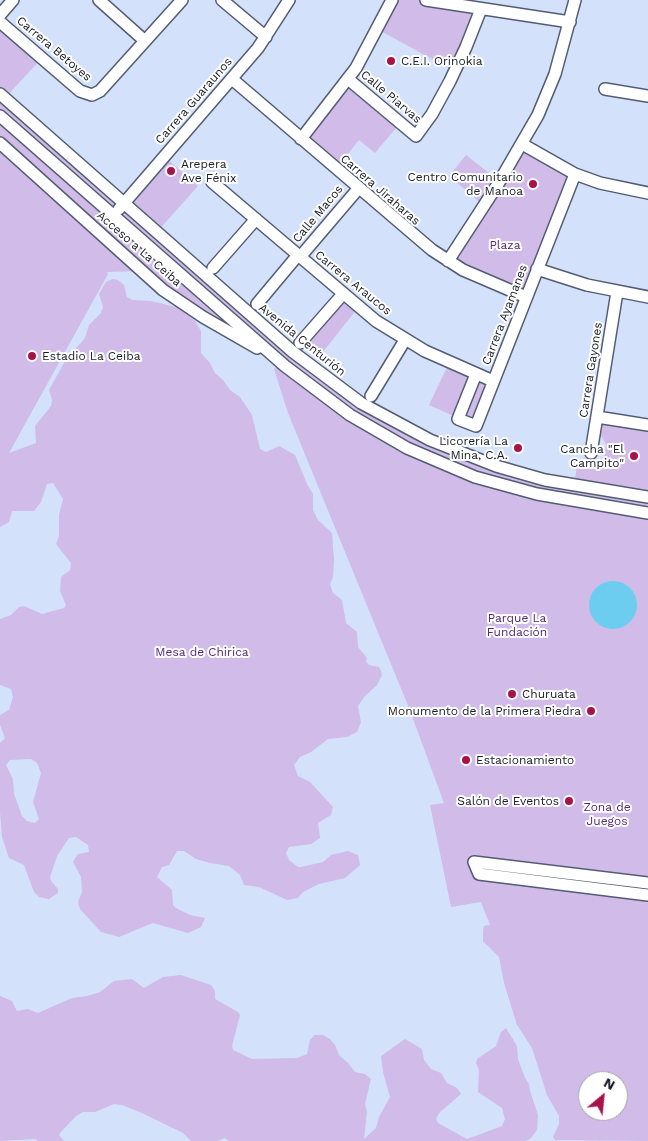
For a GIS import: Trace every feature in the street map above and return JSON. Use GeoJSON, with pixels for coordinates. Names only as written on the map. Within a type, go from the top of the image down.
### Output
{"type":"FeatureCollection","features":[{"type":"Feature","properties":{"kind":"street"},"geometry":{"type":"LineString","coordinates":[[0,15],[13,0]]}},
{"type":"Feature","properties":{"kind":"street"},"geometry":{"type":"LineString","coordinates":[[99,0],[145,41],[182,0]]}},
{"type":"Feature","properties":{"kind":"street"},"geometry":{"type":"LineString","coordinates":[[222,0],[266,38]]}},
{"type":"Feature","properties":{"kind":"street","name":"Carrera Guaraunos"},"geometry":{"type":"LineString","coordinates":[[112,216],[266,38],[289,0]]}},
{"type":"Feature","properties":{"kind":"street"},"geometry":{"type":"LineString","coordinates":[[301,139],[348,79],[371,41],[392,0]]}},
{"type":"Feature","properties":{"kind":"street"},"geometry":{"type":"LineString","coordinates":[[426,0],[570,22]]}},
{"type":"Feature","properties":{"kind":"street"},"geometry":{"type":"LineString","coordinates":[[448,261],[522,144],[550,89],[575,0]]}},
{"type":"Feature","properties":{"kind":"street","name":"Calle Piarvas"},"geometry":{"type":"LineString","coordinates":[[348,79],[416,136],[432,114],[450,81],[481,9]]}},
{"type":"Feature","properties":{"kind":"street","name":"Carrera Betoyes"},"geometry":{"type":"LineString","coordinates":[[0,22],[80,91],[92,95],[100,91],[145,41]]}},
{"type":"Feature","properties":{"kind":"street","name":"Carrera Jiraharas"},"geometry":{"type":"LineString","coordinates":[[232,78],[418,240],[448,261],[478,277],[526,297]]}},
{"type":"Feature","properties":{"kind":"street"},"geometry":{"type":"LineString","coordinates":[[605,89],[648,96]]}},
{"type":"Feature","properties":{"kind":"street","name":"Avenida Centurión"},"geometry":{"type":"LineString","coordinates":[[0,94],[123,204],[321,375],[361,403],[405,428],[468,456],[520,473],[563,483],[648,497]]}},
{"type":"Feature","properties":{"kind":"street"},"geometry":{"type":"LineString","coordinates":[[0,116],[274,357],[316,391],[350,415],[407,448],[458,470],[537,494],[648,513]]}},
{"type":"Feature","properties":{"kind":"street","name":"Acceso a La Ceiba"},"geometry":{"type":"LineString","coordinates":[[0,143],[163,290],[233,335],[274,357]]}},
{"type":"Feature","properties":{"kind":"street"},"geometry":{"type":"LineString","coordinates":[[522,144],[574,174],[600,183],[648,193]]}},
{"type":"Feature","properties":{"kind":"street","name":"Carrera Ayamanes"},"geometry":{"type":"LineString","coordinates":[[476,374],[458,419],[476,426],[574,174]]}},
{"type":"Feature","properties":{"kind":"street","name":"Carrera Araucos"},"geometry":{"type":"LineString","coordinates":[[212,182],[343,294],[405,340],[493,381]]}},
{"type":"Feature","properties":{"kind":"street","name":"Calle Macos"},"geometry":{"type":"LineString","coordinates":[[257,304],[358,189]]}},
{"type":"Feature","properties":{"kind":"street"},"geometry":{"type":"LineString","coordinates":[[213,268],[256,219]]}},
{"type":"Feature","properties":{"kind":"street"},"geometry":{"type":"LineString","coordinates":[[537,269],[568,280],[617,292],[648,297]]}},
{"type":"Feature","properties":{"kind":"street","name":"Carrera Gayones"},"geometry":{"type":"LineString","coordinates":[[591,453],[617,292]]}},
{"type":"Feature","properties":{"kind":"street"},"geometry":{"type":"LineString","coordinates":[[300,343],[343,294]]}},
{"type":"Feature","properties":{"kind":"street"},"geometry":{"type":"LineString","coordinates":[[371,396],[405,340]]}},
{"type":"Feature","properties":{"kind":"street"},"geometry":{"type":"LineString","coordinates":[[597,418],[648,425]]}},
{"type":"Feature","properties":{"kind":"street"},"geometry":{"type":"LineString","coordinates":[[648,883],[474,862],[479,874],[648,894]]}},
{"type":"Feature","properties":{"kind":"green space"},"geometry":{"type":"Polygon","coordinates":[[[392,0],[426,0],[481,9],[454,71],[377,29],[392,0]]]}},
{"type":"Feature","properties":{"kind":"green space"},"geometry":{"type":"Polygon","coordinates":[[[0,22],[42,58],[5,98],[124,204],[165,157],[198,186],[156,233],[321,375],[430,440],[574,485],[577,466],[602,470],[606,444],[602,437],[595,436],[598,418],[648,426],[648,1141],[555,1140],[553,1137],[559,1124],[559,1116],[547,1095],[532,1048],[517,1025],[504,983],[499,957],[483,941],[484,926],[490,925],[481,902],[451,907],[430,805],[444,803],[409,708],[288,413],[274,369],[280,363],[141,271],[107,272],[108,274],[9,453],[36,443],[35,426],[51,406],[52,400],[49,390],[65,361],[85,338],[89,325],[101,313],[103,307],[99,294],[106,282],[113,279],[118,280],[124,285],[127,297],[132,300],[151,301],[176,307],[195,321],[201,331],[201,353],[230,390],[240,397],[252,415],[260,449],[266,452],[279,446],[295,455],[313,494],[313,510],[318,520],[332,533],[334,560],[333,577],[330,584],[333,593],[342,600],[346,623],[357,632],[358,647],[367,658],[366,662],[369,665],[379,667],[381,671],[382,675],[377,685],[364,697],[358,706],[361,722],[357,732],[347,737],[328,739],[311,752],[300,757],[294,765],[298,776],[310,782],[333,807],[331,815],[318,823],[320,838],[311,844],[289,847],[286,853],[289,860],[298,867],[301,867],[323,862],[331,855],[348,851],[358,855],[360,865],[345,878],[319,884],[303,892],[298,898],[287,900],[259,887],[244,885],[240,875],[229,866],[196,859],[184,851],[177,851],[169,865],[162,867],[157,877],[172,890],[173,905],[176,908],[190,915],[205,918],[201,927],[188,933],[153,923],[119,937],[101,932],[80,909],[78,902],[82,892],[81,877],[73,862],[78,854],[89,852],[88,845],[76,837],[69,838],[57,856],[50,877],[58,889],[58,893],[49,899],[39,897],[34,892],[24,865],[9,858],[2,837],[0,743],[5,738],[0,725],[0,715],[9,710],[13,697],[11,689],[0,685],[0,619],[11,615],[19,607],[24,606],[42,614],[64,608],[66,605],[60,591],[61,577],[70,570],[71,563],[56,544],[59,536],[59,515],[63,499],[53,483],[47,484],[41,502],[34,511],[12,511],[9,522],[0,527],[0,22]],[[31,759],[10,760],[6,765],[13,779],[14,794],[22,816],[27,821],[35,823],[39,819],[33,802],[41,773],[37,763],[31,759]]]}},
{"type":"Feature","properties":{"kind":"green space"},"geometry":{"type":"Polygon","coordinates":[[[348,79],[400,123],[375,153],[359,140],[336,169],[301,139],[348,79]]]}},
{"type":"Feature","properties":{"kind":"green space","name":"Plaza"},"geometry":{"type":"Polygon","coordinates":[[[522,144],[575,174],[526,297],[448,261],[522,144]]]}},
{"type":"Feature","properties":{"kind":"green space"},"geometry":{"type":"Polygon","coordinates":[[[466,155],[499,181],[483,205],[449,176],[466,155]]]}},
{"type":"Feature","properties":{"kind":"green space"},"geometry":{"type":"Polygon","coordinates":[[[343,295],[358,308],[318,358],[301,343],[343,295]]]}},
{"type":"Feature","properties":{"kind":"green space"},"geometry":{"type":"Polygon","coordinates":[[[449,363],[493,381],[476,426],[429,405],[449,363]]]}},
{"type":"Feature","properties":{"kind":"green space"},"geometry":{"type":"Polygon","coordinates":[[[181,975],[211,985],[215,991],[215,999],[238,1012],[240,1015],[232,1046],[233,1050],[252,1059],[297,1058],[307,1054],[310,1040],[315,1035],[323,1035],[330,1039],[339,1055],[355,1072],[365,1074],[371,1079],[365,1104],[367,1112],[364,1139],[376,1128],[379,1117],[390,1097],[381,1056],[405,1039],[422,1049],[424,1060],[431,1069],[441,1073],[447,1083],[457,1088],[461,1094],[439,1113],[436,1119],[438,1123],[467,1139],[502,1126],[505,1119],[502,1108],[478,1092],[479,1070],[476,1063],[477,1059],[496,1046],[501,1032],[506,1028],[517,1046],[518,1059],[529,1084],[538,1115],[537,1130],[530,1139],[525,1141],[229,1141],[225,1138],[217,1141],[191,1141],[183,1133],[144,1114],[122,1105],[114,1104],[95,1112],[83,1112],[76,1116],[59,1135],[64,1141],[38,1141],[35,1139],[0,1141],[0,996],[12,1001],[17,1011],[28,1009],[38,1013],[72,998],[100,992],[114,981],[132,979],[144,988],[163,977],[181,975]]]}},
{"type":"Feature","properties":{"kind":"water"},"geometry":{"type":"Polygon","coordinates":[[[608,581],[618,581],[630,588],[637,600],[637,610],[630,622],[618,629],[608,629],[600,625],[593,618],[589,610],[589,600],[593,592],[600,585],[608,581]]]}},
{"type":"Feature","properties":{"kind":"place","name":"C.E.I. Orinokia"},"geometry":{"type":"Point","coordinates":[391,61]}},
{"type":"Feature","properties":{"kind":"place","name":"Arepera Ave Fénix"},"geometry":{"type":"Point","coordinates":[171,171]}},
{"type":"Feature","properties":{"kind":"place","name":"Centro Comunitario de Manoa"},"geometry":{"type":"Point","coordinates":[533,184]}},
{"type":"Feature","properties":{"kind":"place","name":"Estadio La Ceiba"},"geometry":{"type":"Point","coordinates":[32,356]}},
{"type":"Feature","properties":{"kind":"place","name":"Licorería La Mina, C.A."},"geometry":{"type":"Point","coordinates":[518,448]}},
{"type":"Feature","properties":{"kind":"place","name":"Cancha \"El Campito\""},"geometry":{"type":"Point","coordinates":[634,456]}},
{"type":"Feature","properties":{"kind":"place","name":"Churuata"},"geometry":{"type":"Point","coordinates":[512,694]}},
{"type":"Feature","properties":{"kind":"place","name":"Monumento de la Primera Piedra"},"geometry":{"type":"Point","coordinates":[591,711]}},
{"type":"Feature","properties":{"kind":"place","name":"Estacionamiento"},"geometry":{"type":"Point","coordinates":[466,760]}},
{"type":"Feature","properties":{"kind":"place","name":"Salón de Eventos"},"geometry":{"type":"Point","coordinates":[569,801]}},
{"type":"Feature","properties":{"kind":"park label","name":"Parque La Fundación"},"geometry":{"type":"Point","coordinates":[517,625]}},
{"type":"Feature","properties":{"kind":"park label","name":"Mesa de Chirica"},"geometry":{"type":"Point","coordinates":[202,652]}},
{"type":"Feature","properties":{"kind":"park label","name":"Zona de Juegos"},"geometry":{"type":"Point","coordinates":[607,814]}}]}
